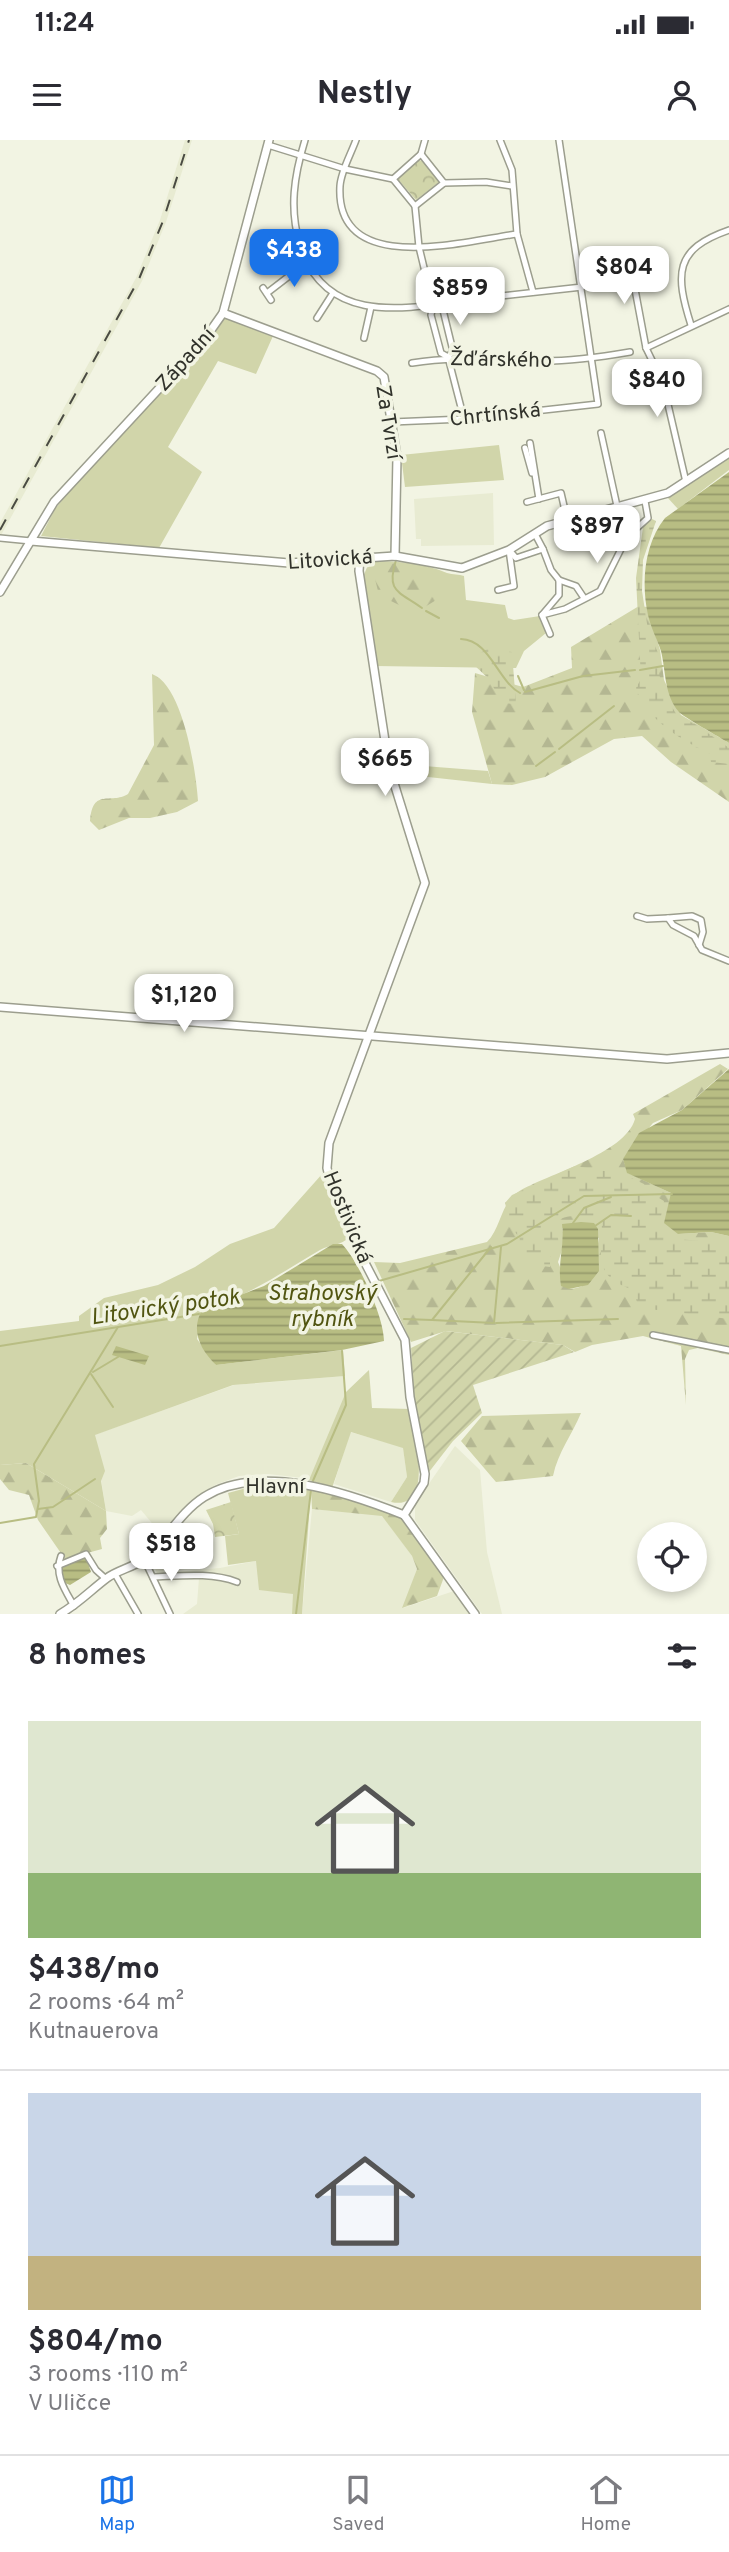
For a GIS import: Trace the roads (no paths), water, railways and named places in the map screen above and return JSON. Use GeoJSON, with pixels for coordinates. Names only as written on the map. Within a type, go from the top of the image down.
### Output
{"type":"FeatureCollection","features":[{"type":"Feature","properties":{"kind":"street"},"geometry":{"type":"LineString","coordinates":[[305,140],[293,204],[296,232],[306,263],[333,293],[371,307],[389,309],[582,287]]}},
{"type":"Feature","properties":{"kind":"street"},"geometry":{"type":"LineString","coordinates":[[356,140],[340,184],[344,211],[358,232],[381,245],[395,248],[517,234]]}},
{"type":"Feature","properties":{"kind":"street"},"geometry":{"type":"LineString","coordinates":[[393,179],[421,154],[425,140]]}},
{"type":"Feature","properties":{"kind":"street"},"geometry":{"type":"LineString","coordinates":[[500,140],[512,170],[517,234],[533,292]]}},
{"type":"Feature","properties":{"kind":"street"},"geometry":{"type":"LineString","coordinates":[[559,140],[582,287],[590,359]]}},
{"type":"Feature","properties":{"kind":"street"},"geometry":{"type":"LineString","coordinates":[[269,142],[345,169],[393,179],[415,206],[419,247],[433,305],[431,315],[441,353],[448,357],[464,419]]}},
{"type":"Feature","properties":{"kind":"street","name":"Západní"},"geometry":{"type":"LineString","coordinates":[[0,592],[54,502],[204,340],[223,313],[269,142]]}},
{"type":"Feature","properties":{"kind":"street"},"geometry":{"type":"LineString","coordinates":[[421,154],[444,183]]}},
{"type":"Feature","properties":{"kind":"street"},"geometry":{"type":"LineString","coordinates":[[415,206],[444,183],[486,182],[512,186]]}},
{"type":"Feature","properties":{"kind":"street"},"geometry":{"type":"LineString","coordinates":[[691,325],[681,285],[687,254],[704,239],[729,230]]}},
{"type":"Feature","properties":{"kind":"street"},"geometry":{"type":"LineString","coordinates":[[634,260],[634,284],[646,348],[663,383],[686,482]]}},
{"type":"Feature","properties":{"kind":"street"},"geometry":{"type":"LineString","coordinates":[[271,300],[265,290],[306,263]]}},
{"type":"Feature","properties":{"kind":"street"},"geometry":{"type":"LineString","coordinates":[[317,318],[333,293]]}},
{"type":"Feature","properties":{"kind":"street"},"geometry":{"type":"LineString","coordinates":[[433,305],[443,310],[453,351],[448,357]]}},
{"type":"Feature","properties":{"kind":"street"},"geometry":{"type":"LineString","coordinates":[[364,338],[371,307]]}},
{"type":"Feature","properties":{"kind":"street"},"geometry":{"type":"LineString","coordinates":[[646,348],[729,309]]}},
{"type":"Feature","properties":{"kind":"street","name":"Za Tvrzí"},"geometry":{"type":"LineString","coordinates":[[223,313],[377,371],[387,384],[397,470],[395,556]]}},
{"type":"Feature","properties":{"kind":"street","name":"Žďárského"},"geometry":{"type":"LineString","coordinates":[[412,363],[448,357],[544,361],[590,359],[630,352]]}},
{"type":"Feature","properties":{"kind":"street","name":"Chrtínská"},"geometry":{"type":"LineString","coordinates":[[392,422],[464,419],[598,404],[590,359]]}},
{"type":"Feature","properties":{"kind":"street"},"geometry":{"type":"LineString","coordinates":[[601,433],[617,506]]}},
{"type":"Feature","properties":{"kind":"street"},"geometry":{"type":"LineString","coordinates":[[528,446],[539,499]]}},
{"type":"Feature","properties":{"kind":"street","name":"Litovická"},"geometry":{"type":"LineString","coordinates":[[31,541],[289,563],[360,556],[395,556],[463,568],[509,550],[568,519],[645,501],[686,482],[729,453]]}},
{"type":"Feature","properties":{"kind":"street"},"geometry":{"type":"LineString","coordinates":[[527,502],[561,493],[568,519]]}},
{"type":"Feature","properties":{"kind":"street"},"geometry":{"type":"LineString","coordinates":[[542,615],[565,609],[600,591],[627,537],[648,518],[645,501]]}},
{"type":"Feature","properties":{"kind":"street"},"geometry":{"type":"LineString","coordinates":[[535,534],[551,570],[559,580],[576,586],[584,598]]}},
{"type":"Feature","properties":{"kind":"street"},"geometry":{"type":"LineString","coordinates":[[0,538],[31,541]]}},
{"type":"Feature","properties":{"kind":"street"},"geometry":{"type":"LineString","coordinates":[[509,550],[516,558],[542,549]]}},
{"type":"Feature","properties":{"kind":"street"},"geometry":{"type":"LineString","coordinates":[[498,590],[514,586],[509,550]]}},
{"type":"Feature","properties":{"kind":"street","name":"Hostivická"},"geometry":{"type":"LineString","coordinates":[[360,556],[359,571],[389,767],[425,883],[329,1143],[327,1168],[349,1229],[405,1340],[410,1397],[425,1474],[424,1483],[404,1515]]}},
{"type":"Feature","properties":{"kind":"street"},"geometry":{"type":"LineString","coordinates":[[542,615],[559,595],[559,580]]}},
{"type":"Feature","properties":{"kind":"street"},"geometry":{"type":"LineString","coordinates":[[542,615],[550,634]]}},
{"type":"Feature","properties":{"kind":"street"},"geometry":{"type":"LineString","coordinates":[[637,916],[647,919],[692,916],[701,920],[703,932],[699,945]]}},
{"type":"Feature","properties":{"kind":"street"},"geometry":{"type":"LineString","coordinates":[[668,918],[673,925],[694,936],[702,950],[729,961]]}},
{"type":"Feature","properties":{"kind":"street"},"geometry":{"type":"LineString","coordinates":[[0,1007],[677,1060],[729,1053]]}},
{"type":"Feature","properties":{"kind":"street"},"geometry":{"type":"LineString","coordinates":[[653,1335],[729,1350]]}},
{"type":"Feature","properties":{"kind":"street","name":"Hlavní"},"geometry":{"type":"LineString","coordinates":[[60,1614],[74,1606],[106,1579],[144,1559],[200,1500],[230,1486],[265,1483],[314,1486],[363,1499],[404,1515]]}},
{"type":"Feature","properties":{"kind":"street"},"geometry":{"type":"LineString","coordinates":[[404,1515],[475,1614]]}},
{"type":"Feature","properties":{"kind":"street"},"geometry":{"type":"LineString","coordinates":[[57,1566],[86,1554],[96,1570],[106,1579]]}},
{"type":"Feature","properties":{"kind":"street"},"geometry":{"type":"LineString","coordinates":[[61,1556],[57,1566],[60,1580],[74,1606]]}},
{"type":"Feature","properties":{"kind":"street"},"geometry":{"type":"LineString","coordinates":[[144,1559],[170,1614]]}},
{"type":"Feature","properties":{"kind":"street"},"geometry":{"type":"LineString","coordinates":[[115,1574],[138,1614]]}},
{"type":"Feature","properties":{"kind":"street"},"geometry":{"type":"LineString","coordinates":[[153,1577],[191,1575],[223,1577],[237,1582]]}},
{"type":"Feature","properties":{"kind":"water"},"geometry":{"type":"Polygon","coordinates":[[[729,472],[729,743],[679,712],[674,705],[668,691],[661,651],[648,615],[645,577],[652,540],[665,518],[729,472]]]}},
{"type":"Feature","properties":{"kind":"water"},"geometry":{"type":"Polygon","coordinates":[[[729,1069],[729,1236],[711,1232],[678,1234],[664,1223],[671,1193],[627,1173],[623,1159],[639,1133],[682,1110],[729,1069]]]}},
{"type":"Feature","properties":{"kind":"water"},"geometry":{"type":"Polygon","coordinates":[[[594,1223],[598,1229],[599,1271],[588,1285],[569,1289],[561,1286],[560,1278],[562,1224],[594,1223]]]}},
{"type":"Feature","properties":{"kind":"water","name":"Strahovský rybník"},"geometry":{"type":"Polygon","coordinates":[[[333,1244],[342,1244],[363,1276],[380,1318],[384,1341],[342,1350],[216,1365],[202,1347],[197,1333],[202,1310],[264,1286],[333,1244]]]}},
{"type":"Feature","properties":{"kind":"water"},"geometry":{"type":"Polygon","coordinates":[[[116,1346],[149,1356],[145,1365],[112,1355],[116,1346]]]}},
{"type":"Feature","properties":{"kind":"water"},"geometry":{"type":"Polygon","coordinates":[[[83,1556],[86,1557],[91,1572],[70,1585],[65,1583],[60,1569],[83,1556]]]}},
{"type":"Feature","properties":{"kind":"waterway"},"geometry":{"type":"LineString","coordinates":[[399,545],[399,552]]}},
{"type":"Feature","properties":{"kind":"waterway"},"geometry":{"type":"LineString","coordinates":[[396,560],[392,579],[396,590],[422,608]]}},
{"type":"Feature","properties":{"kind":"waterway"},"geometry":{"type":"LineString","coordinates":[[426,611],[439,618]]}},
{"type":"Feature","properties":{"kind":"waterway"},"geometry":{"type":"LineString","coordinates":[[461,639],[479,646],[505,679],[520,693]]}},
{"type":"Feature","properties":{"kind":"waterway"},"geometry":{"type":"LineString","coordinates":[[640,670],[663,666]]}},
{"type":"Feature","properties":{"kind":"waterway"},"geometry":{"type":"LineString","coordinates":[[525,692],[583,676],[635,670]]}},
{"type":"Feature","properties":{"kind":"waterway"},"geometry":{"type":"LineString","coordinates":[[518,676],[524,690]]}},
{"type":"Feature","properties":{"kind":"waterway"},"geometry":{"type":"LineString","coordinates":[[559,749],[614,706]]}},
{"type":"Feature","properties":{"kind":"waterway"},"geometry":{"type":"LineString","coordinates":[[536,766],[555,752]]}},
{"type":"Feature","properties":{"kind":"waterway","name":"Litovický potok"},"geometry":{"type":"LineString","coordinates":[[379,1281],[507,1244],[584,1196],[672,1194]]}},
{"type":"Feature","properties":{"kind":"waterway"},"geometry":{"type":"LineString","coordinates":[[573,1223],[584,1208],[611,1197]]}},
{"type":"Feature","properties":{"kind":"waterway"},"geometry":{"type":"LineString","coordinates":[[595,1226],[611,1215],[631,1216]]}},
{"type":"Feature","properties":{"kind":"waterway"},"geometry":{"type":"LineString","coordinates":[[404,1319],[432,1320],[491,1247]]}},
{"type":"Feature","properties":{"kind":"waterway"},"geometry":{"type":"LineString","coordinates":[[432,1320],[494,1323],[501,1247]]}},
{"type":"Feature","properties":{"kind":"waterway","name":"Litovický potok"},"geometry":{"type":"LineString","coordinates":[[0,1346],[199,1314]]}},
{"type":"Feature","properties":{"kind":"waterway"},"geometry":{"type":"LineString","coordinates":[[496,1323],[618,1319]]}},
{"type":"Feature","properties":{"kind":"waterway"},"geometry":{"type":"LineString","coordinates":[[0,1523],[36,1517],[39,1501],[34,1464],[118,1327]]}},
{"type":"Feature","properties":{"kind":"waterway"},"geometry":{"type":"LineString","coordinates":[[312,1483],[346,1405],[342,1351]]}},
{"type":"Feature","properties":{"kind":"waterway"},"geometry":{"type":"LineString","coordinates":[[93,1372],[118,1357]]}},
{"type":"Feature","properties":{"kind":"waterway"},"geometry":{"type":"LineString","coordinates":[[91,1374],[113,1407]]}},
{"type":"Feature","properties":{"kind":"waterway"},"geometry":{"type":"LineString","coordinates":[[38,1509],[53,1507],[95,1479]]}},
{"type":"Feature","properties":{"kind":"waterway"},"geometry":{"type":"LineString","coordinates":[[296,1614],[311,1490]]}},
{"type":"Feature","properties":{"kind":"railway"},"geometry":{"type":"LineString","coordinates":[[0,530],[139,279],[163,221],[189,140]]}}]}
